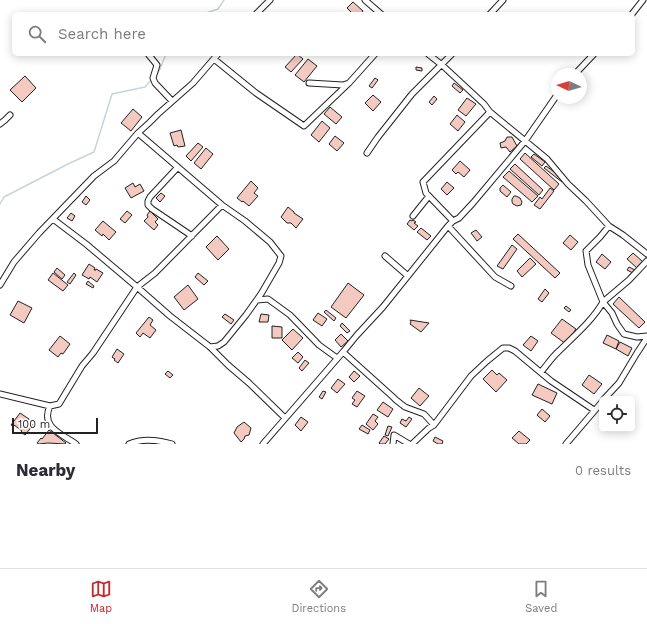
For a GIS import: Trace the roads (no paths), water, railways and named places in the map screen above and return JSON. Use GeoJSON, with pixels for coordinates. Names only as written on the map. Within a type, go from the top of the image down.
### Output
{"type":"FeatureCollection","features":[{"type":"Feature","properties":{"kind":"street"},"geometry":{"type":"LineString","coordinates":[[258,12],[270,0]]}},
{"type":"Feature","properties":{"kind":"street"},"geometry":{"type":"LineString","coordinates":[[365,0],[379,12]]}},
{"type":"Feature","properties":{"kind":"street"},"geometry":{"type":"LineString","coordinates":[[492,12],[503,0]]}},
{"type":"Feature","properties":{"kind":"street"},"geometry":{"type":"LineString","coordinates":[[634,12],[643,0]]}},
{"type":"Feature","properties":{"kind":"street"},"geometry":{"type":"LineString","coordinates":[[150,56],[157,65],[153,78],[155,84],[172,101]]}},
{"type":"Feature","properties":{"kind":"street"},"geometry":{"type":"LineString","coordinates":[[0,285],[14,262],[39,233],[94,176],[114,161],[138,133],[192,83],[216,56]]}},
{"type":"Feature","properties":{"kind":"street"},"geometry":{"type":"LineString","coordinates":[[214,59],[256,93],[304,126],[349,83],[373,56]]}},
{"type":"Feature","properties":{"kind":"street"},"geometry":{"type":"LineString","coordinates":[[431,56],[484,104],[490,112],[547,160],[609,226],[647,254]]}},
{"type":"Feature","properties":{"kind":"street"},"geometry":{"type":"LineString","coordinates":[[367,153],[412,94],[450,56]]}},
{"type":"Feature","properties":{"kind":"street"},"geometry":{"type":"LineString","coordinates":[[580,68],[592,56]]}},
{"type":"Feature","properties":{"kind":"street"},"geometry":{"type":"LineString","coordinates":[[310,82],[343,85],[349,83]]}},
{"type":"Feature","properties":{"kind":"street"},"geometry":{"type":"LineString","coordinates":[[263,444],[337,358],[344,352],[448,226],[459,218],[473,203],[525,142],[551,103]]}},
{"type":"Feature","properties":{"kind":"street"},"geometry":{"type":"LineString","coordinates":[[453,221],[426,193],[423,182],[490,112]]}},
{"type":"Feature","properties":{"kind":"street"},"geometry":{"type":"LineString","coordinates":[[0,124],[10,115]]}},
{"type":"Feature","properties":{"kind":"street"},"geometry":{"type":"LineString","coordinates":[[138,133],[222,205],[270,242],[281,256],[279,263],[257,300],[246,315],[224,342],[218,346],[210,348]]}},
{"type":"Feature","properties":{"kind":"street"},"geometry":{"type":"LineString","coordinates":[[178,167],[150,197],[148,205],[192,236]]}},
{"type":"Feature","properties":{"kind":"street"},"geometry":{"type":"LineString","coordinates":[[413,216],[429,196]]}},
{"type":"Feature","properties":{"kind":"street"},"geometry":{"type":"LineString","coordinates":[[0,394],[50,406],[59,404],[82,366],[93,353],[138,287],[155,273],[222,205]]}},
{"type":"Feature","properties":{"kind":"street"},"geometry":{"type":"LineString","coordinates":[[53,219],[70,231],[210,348],[286,418]]}},
{"type":"Feature","properties":{"kind":"street"},"geometry":{"type":"LineString","coordinates":[[448,226],[495,277],[511,286]]}},
{"type":"Feature","properties":{"kind":"street"},"geometry":{"type":"LineString","coordinates":[[609,226],[586,251],[588,265],[603,302],[624,334],[637,337],[647,337]]}},
{"type":"Feature","properties":{"kind":"street"},"geometry":{"type":"LineString","coordinates":[[385,256],[408,276]]}},
{"type":"Feature","properties":{"kind":"street"},"geometry":{"type":"LineString","coordinates":[[541,372],[558,351],[595,314],[603,302],[629,280],[647,261]]}},
{"type":"Feature","properties":{"kind":"street"},"geometry":{"type":"LineString","coordinates":[[264,288],[268,299],[290,315],[314,340],[337,358]]}},
{"type":"Feature","properties":{"kind":"street"},"geometry":{"type":"LineString","coordinates":[[257,300],[268,299]]}},
{"type":"Feature","properties":{"kind":"street"},"geometry":{"type":"LineString","coordinates":[[607,396],[619,383],[647,337]]}},
{"type":"Feature","properties":{"kind":"street"},"geometry":{"type":"LineString","coordinates":[[393,444],[394,435],[410,444],[434,425],[471,376],[503,348],[509,348],[515,351],[551,381],[594,410]]}},
{"type":"Feature","properties":{"kind":"street"},"geometry":{"type":"LineString","coordinates":[[344,352],[396,400],[405,407],[424,414],[434,425]]}},
{"type":"Feature","properties":{"kind":"street"},"geometry":{"type":"LineString","coordinates":[[566,444],[599,405]]}},
{"type":"Feature","properties":{"kind":"street"},"geometry":{"type":"LineString","coordinates":[[50,406],[48,414],[50,426],[76,444]]}},
{"type":"Feature","properties":{"kind":"street"},"geometry":{"type":"LineString","coordinates":[[129,444],[145,440],[162,441],[172,444]]}},
{"type":"Feature","properties":{"kind":"waterway"},"geometry":{"type":"LineString","coordinates":[[209,12],[218,9],[224,0]]}},
{"type":"Feature","properties":{"kind":"waterway"},"geometry":{"type":"LineString","coordinates":[[157,74],[165,56]]}},
{"type":"Feature","properties":{"kind":"waterway"},"geometry":{"type":"LineString","coordinates":[[0,204],[4,197],[94,152],[112,94],[145,87],[151,80]]}}]}
